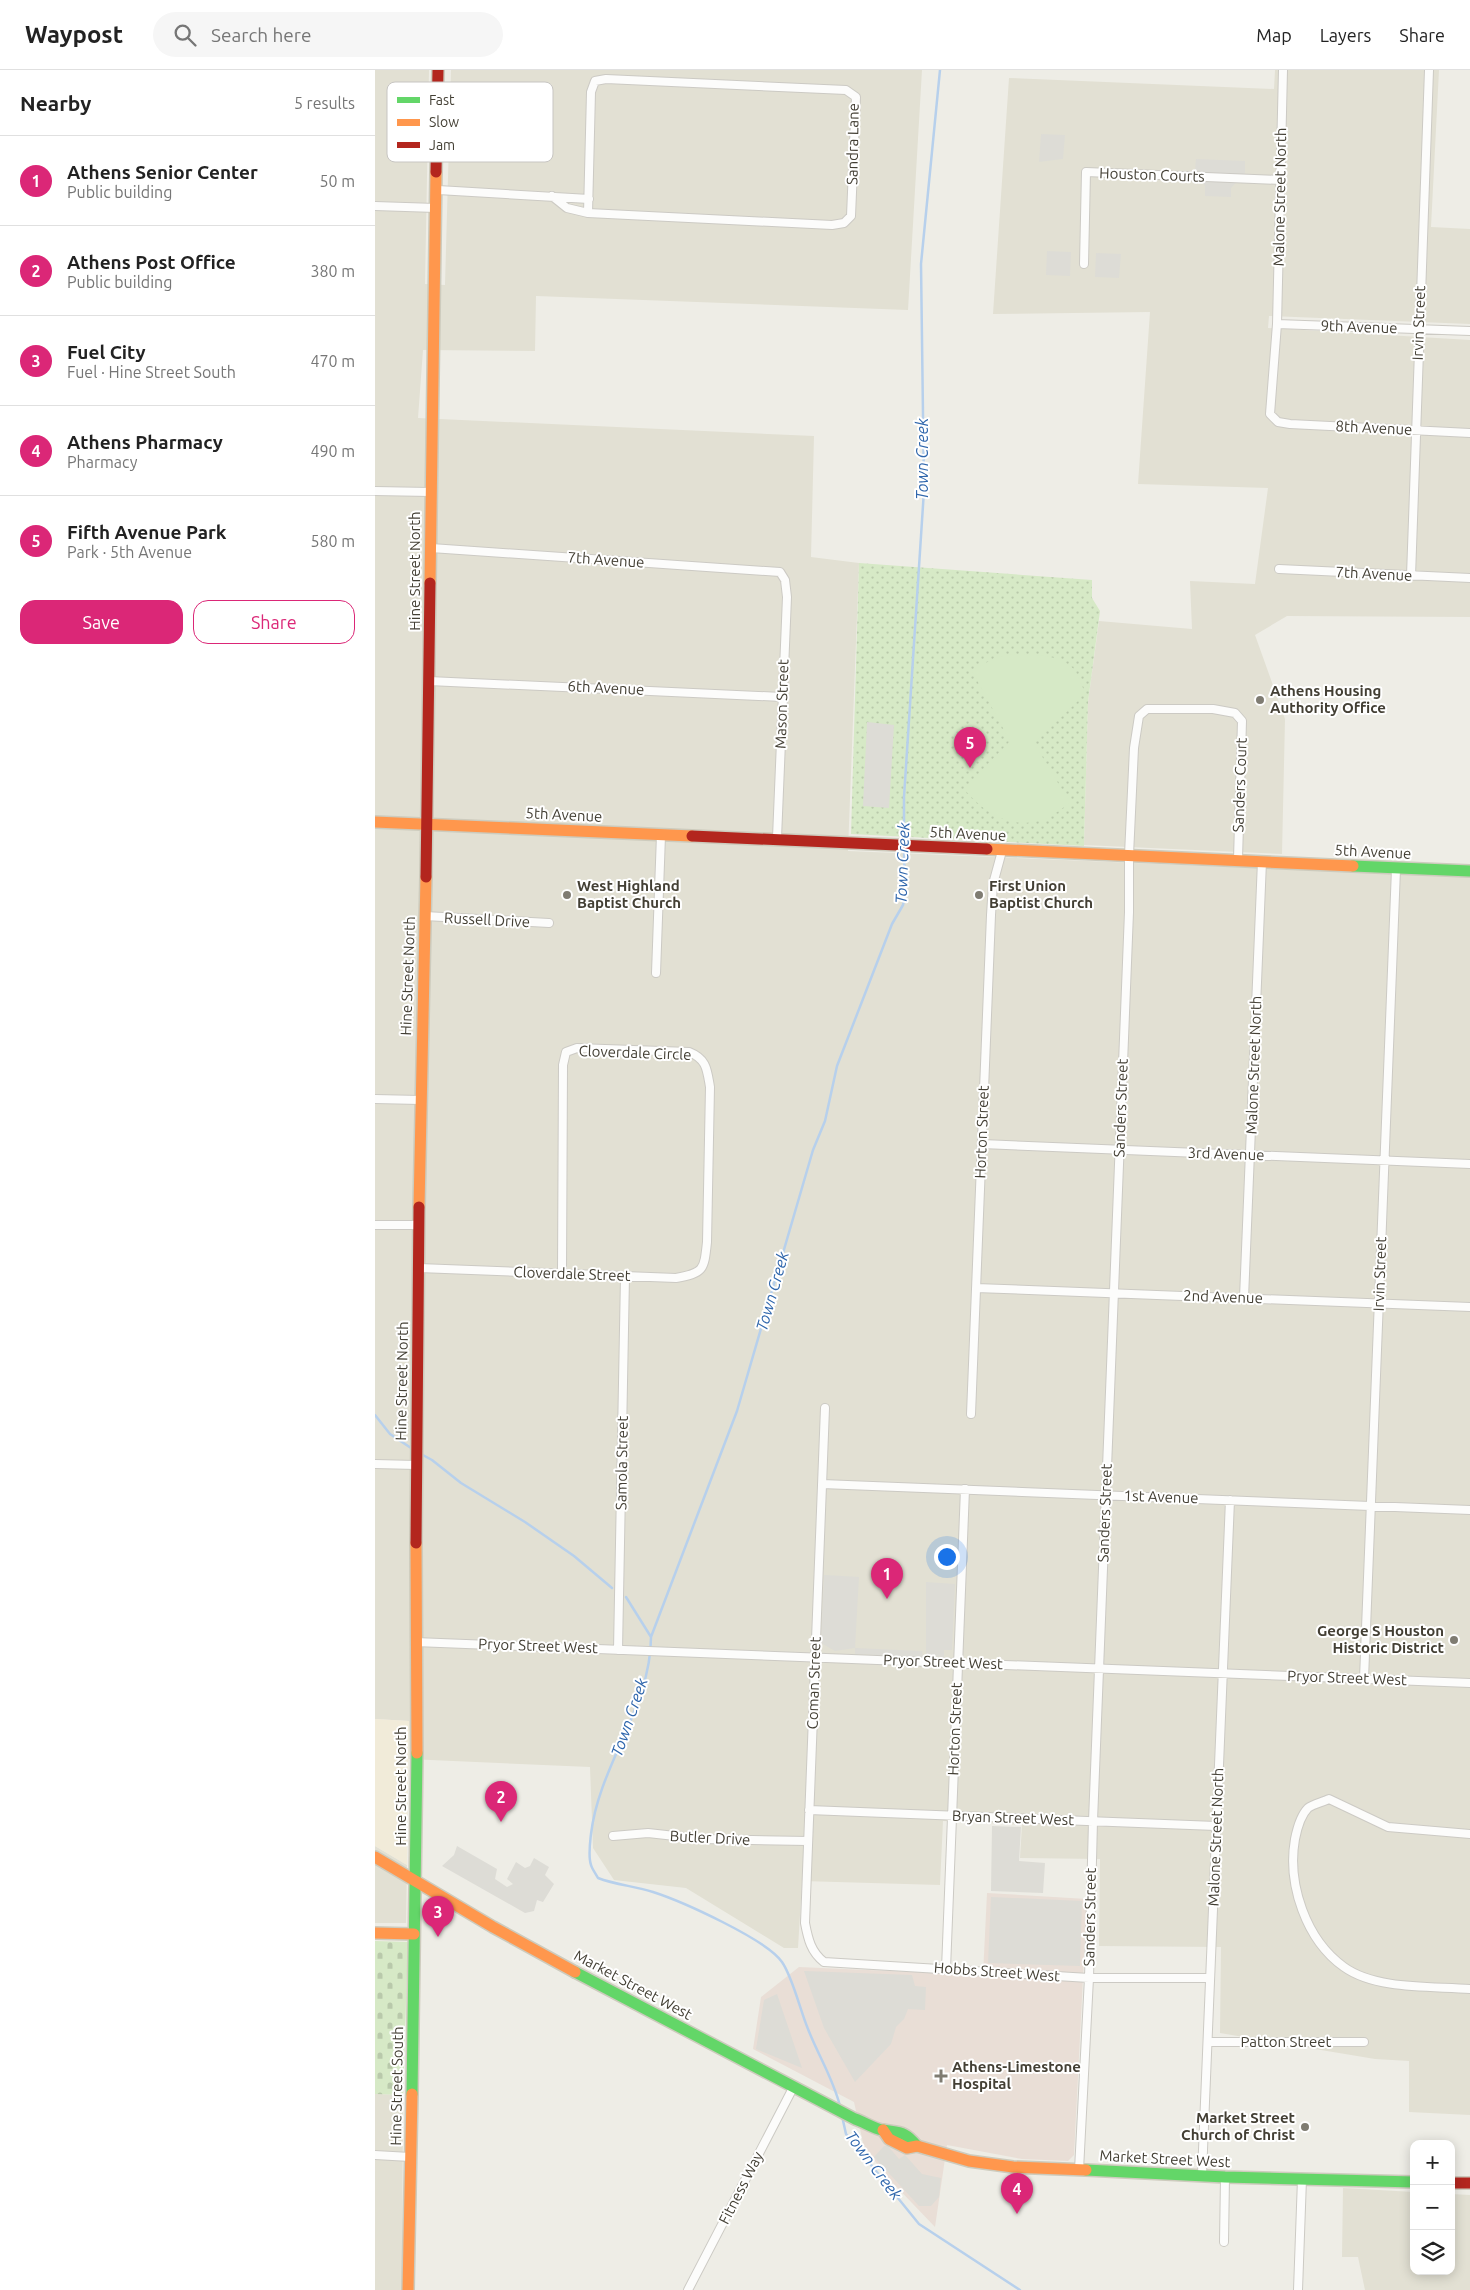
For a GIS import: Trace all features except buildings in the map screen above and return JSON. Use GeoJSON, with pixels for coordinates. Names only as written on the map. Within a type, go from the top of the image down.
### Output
{"type":"FeatureCollection","features":[{"type":"Feature","properties":{"kind":"street","name":"Malone Street North"},"geometry":{"type":"LineString","coordinates":[[1278,422],[1271,414],[1277,324],[1283,70]]}},
{"type":"Feature","properties":{"kind":"street","name":"Irvin Street"},"geometry":{"type":"LineString","coordinates":[[1411,576],[1429,70]]}},
{"type":"Feature","properties":{"kind":"street","name":"Sandra Lane"},"geometry":{"type":"LineString","coordinates":[[552,196],[567,208],[588,213],[832,225],[844,223],[851,216],[856,97],[846,90],[605,79],[595,81],[591,92],[588,213]]}},
{"type":"Feature","properties":{"kind":"street","name":"Hine Street North"},"geometry":{"type":"LineString","coordinates":[[416,1883],[418,1803],[415,1642],[420,1100],[427,824],[431,548],[430,492],[438,162]]}},
{"type":"Feature","properties":{"kind":"street","name":"Houston Courts"},"geometry":{"type":"LineString","coordinates":[[1084,264],[1086,172],[1280,180]]}},
{"type":"Feature","properties":{"kind":"street","name":"Sandra Lane"},"geometry":{"type":"LineString","coordinates":[[438,190],[589,199]]}},
{"type":"Feature","properties":{"kind":"street"},"geometry":{"type":"LineString","coordinates":[[375,206],[436,208]]}},
{"type":"Feature","properties":{"kind":"street","name":"9th Avenue"},"geometry":{"type":"LineString","coordinates":[[1277,324],[1470,331]]}},
{"type":"Feature","properties":{"kind":"street","name":"8th Avenue"},"geometry":{"type":"LineString","coordinates":[[1278,422],[1470,433]]}},
{"type":"Feature","properties":{"kind":"street"},"geometry":{"type":"LineString","coordinates":[[375,491],[430,492]]}},
{"type":"Feature","properties":{"kind":"street","name":"7th Avenue"},"geometry":{"type":"LineString","coordinates":[[431,548],[780,572]]}},
{"type":"Feature","properties":{"kind":"street","name":"7th Avenue"},"geometry":{"type":"LineString","coordinates":[[1279,569],[1470,578]]}},
{"type":"Feature","properties":{"kind":"street","name":"Mason Street"},"geometry":{"type":"LineString","coordinates":[[777,838],[787,596],[785,580],[780,572]]}},
{"type":"Feature","properties":{"kind":"street","name":"6th Avenue"},"geometry":{"type":"LineString","coordinates":[[429,681],[782,697]]}},
{"type":"Feature","properties":{"kind":"street","name":"Sanders Court"},"geometry":{"type":"LineString","coordinates":[[1129,855],[1135,748],[1139,716],[1147,709],[1169,708],[1235,713],[1242,721],[1238,859]]}},
{"type":"Feature","properties":{"kind":"street","name":"5th Avenue"},"geometry":{"type":"LineString","coordinates":[[375,822],[661,835],[777,838],[1002,851],[1238,859],[1396,869],[1470,871]]}},
{"type":"Feature","properties":{"kind":"street"},"geometry":{"type":"LineString","coordinates":[[656,973],[661,835]]}},
{"type":"Feature","properties":{"kind":"street","name":"Horton Street"},"geometry":{"type":"LineString","coordinates":[[971,1414],[991,907],[993,884],[1002,851]]}},
{"type":"Feature","properties":{"kind":"street","name":"Sanders Street"},"geometry":{"type":"LineString","coordinates":[[1079,2170],[1089,1978],[1093,1821],[1129,912],[1129,855]]}},
{"type":"Feature","properties":{"kind":"street","name":"Malone Street North"},"geometry":{"type":"LineString","coordinates":[[1244,1298],[1262,861]]}},
{"type":"Feature","properties":{"kind":"street","name":"Irvin Street"},"geometry":{"type":"LineString","coordinates":[[1364,1679],[1396,869]]}},
{"type":"Feature","properties":{"kind":"street","name":"Russell Drive"},"geometry":{"type":"LineString","coordinates":[[425,916],[549,923]]}},
{"type":"Feature","properties":{"kind":"street","name":"Cloverdale Circle"},"geometry":{"type":"LineString","coordinates":[[562,1273],[563,1065],[567,1052],[577,1048],[689,1052],[700,1057],[707,1066],[710,1087],[706,1249]]}},
{"type":"Feature","properties":{"kind":"street"},"geometry":{"type":"LineString","coordinates":[[375,1099],[420,1100]]}},
{"type":"Feature","properties":{"kind":"street","name":"3rd Avenue"},"geometry":{"type":"LineString","coordinates":[[982,1144],[1470,1164]]}},
{"type":"Feature","properties":{"kind":"street"},"geometry":{"type":"LineString","coordinates":[[375,1225],[419,1225]]}},
{"type":"Feature","properties":{"kind":"street","name":"Cloverdale Street"},"geometry":{"type":"LineString","coordinates":[[419,1268],[676,1278],[697,1274],[705,1266],[706,1249]]}},
{"type":"Feature","properties":{"kind":"street","name":"Samola Street"},"geometry":{"type":"LineString","coordinates":[[618,1650],[625,1276]]}},
{"type":"Feature","properties":{"kind":"street","name":"2nd Avenue"},"geometry":{"type":"LineString","coordinates":[[976,1288],[1470,1307]]}},
{"type":"Feature","properties":{"kind":"street","name":"Coman Street"},"geometry":{"type":"LineString","coordinates":[[816,1956],[808,1940],[805,1923],[825,1408]]}},
{"type":"Feature","properties":{"kind":"street"},"geometry":{"type":"LineString","coordinates":[[375,1464],[416,1465]]}},
{"type":"Feature","properties":{"kind":"street","name":"1st Avenue"},"geometry":{"type":"LineString","coordinates":[[822,1484],[1470,1510]]}},
{"type":"Feature","properties":{"kind":"street","name":"Horton Street"},"geometry":{"type":"LineString","coordinates":[[946,1969],[965,1490]]}},
{"type":"Feature","properties":{"kind":"street","name":"Malone Street North"},"geometry":{"type":"LineString","coordinates":[[1202,2174],[1230,1500]]}},
{"type":"Feature","properties":{"kind":"street","name":"Pryor Street West"},"geometry":{"type":"LineString","coordinates":[[415,1642],[1470,1683]]}},
{"type":"Feature","properties":{"kind":"street"},"geometry":{"type":"LineString","coordinates":[[1470,1834],[1388,1826],[1329,1799],[1308,1808],[1297,1828],[1293,1861],[1300,1905],[1309,1925],[1328,1952],[1344,1967],[1364,1978],[1385,1983],[1470,1989]]}},
{"type":"Feature","properties":{"kind":"street","name":"Bryan Street West"},"geometry":{"type":"LineString","coordinates":[[809,1810],[1216,1826]]}},
{"type":"Feature","properties":{"kind":"street","name":"Butler Drive"},"geometry":{"type":"LineString","coordinates":[[613,1836],[648,1833],[702,1839],[808,1841]]}},
{"type":"Feature","properties":{"kind":"street","name":"Market Street West"},"geometry":{"type":"LineString","coordinates":[[375,1857],[533,1951],[590,1978],[855,2119],[883,2130],[892,2129],[910,2137],[917,2146],[969,2162],[1020,2168],[1202,2174],[1225,2177],[1410,2182]]}},
{"type":"Feature","properties":{"kind":"street","name":"Hine Street South"},"geometry":{"type":"LineString","coordinates":[[408,2290],[416,1883]]}},
{"type":"Feature","properties":{"kind":"street"},"geometry":{"type":"LineString","coordinates":[[375,1934],[414,1934]]}},
{"type":"Feature","properties":{"kind":"street","name":"Hobbs Street West"},"geometry":{"type":"LineString","coordinates":[[816,1956],[824,1962],[1089,1978],[1210,1978]]}},
{"type":"Feature","properties":{"kind":"street","name":"Patton Street"},"geometry":{"type":"LineString","coordinates":[[1208,2042],[1363,2042]]}},
{"type":"Feature","properties":{"kind":"street","name":"Fitness Way"},"geometry":{"type":"LineString","coordinates":[[687,2290],[794,2086]]}},
{"type":"Feature","properties":{"kind":"street"},"geometry":{"type":"LineString","coordinates":[[375,2155],[410,2156]]}},
{"type":"Feature","properties":{"kind":"street"},"geometry":{"type":"LineString","coordinates":[[1224,2242],[1225,2177]]}},
{"type":"Feature","properties":{"kind":"street"},"geometry":{"type":"LineString","coordinates":[[1298,2290],[1302,2179]]}},
{"type":"Feature","properties":{"kind":"street"},"geometry":{"type":"LineString","coordinates":[[1455,2182],[1470,2183]]}},
{"type":"Feature","properties":{"kind":"shaded area"},"geometry":{"type":"Polygon","coordinates":[[[375,70],[429,70],[429,82],[387,82],[387,162],[427,162],[425,284],[445,285],[448,162],[553,162],[553,82],[451,82],[451,70],[922,70],[908,310],[536,296],[535,351],[423,350],[418,418],[814,436],[811,557],[859,563],[848,851],[1470,877],[1470,2115],[1409,2112],[1409,2061],[1375,2059],[1220,2033],[1221,1947],[1099,1946],[1100,1859],[1020,1858],[1022,1825],[943,1821],[940,1885],[802,1881],[798,1948],[784,1948],[686,1888],[614,1880],[593,1848],[590,1767],[408,1759],[409,1721],[375,1719],[375,70]]]}},
{"type":"Feature","properties":{"kind":"shaded area"},"geometry":{"type":"Polygon","coordinates":[[[1275,70],[1439,70],[1431,227],[1470,229],[1470,324],[1269,316],[1268,328],[1470,340],[1470,617],[1287,616],[1255,635],[1285,719],[1282,854],[1084,845],[1088,702],[1099,621],[1192,629],[1190,581],[1255,584],[1268,488],[1138,484],[1150,312],[993,314],[1009,78],[1274,89],[1275,70]]]}},
{"type":"Feature","properties":{"kind":"shaded area"},"geometry":{"type":"Polygon","coordinates":[[[1041,134],[1065,135],[1063,159],[1039,162],[1041,134]]]}},
{"type":"Feature","properties":{"kind":"shaded area"},"geometry":{"type":"Polygon","coordinates":[[[1196,159],[1245,161],[1245,173],[1231,188],[1231,197],[1205,196],[1205,186],[1195,171],[1196,159]]]}},
{"type":"Feature","properties":{"kind":"shaded area"},"geometry":{"type":"Polygon","coordinates":[[[1047,251],[1071,252],[1070,276],[1046,275],[1047,251]]]}},
{"type":"Feature","properties":{"kind":"shaded area"},"geometry":{"type":"Polygon","coordinates":[[[1096,253],[1121,254],[1119,278],[1095,277],[1096,253]]]}},
{"type":"Feature","properties":{"kind":"shaded area"},"geometry":{"type":"Polygon","coordinates":[[[867,722],[894,725],[889,808],[863,806],[867,722]]]}},
{"type":"Feature","properties":{"kind":"shaded area"},"geometry":{"type":"Polygon","coordinates":[[[824,1575],[859,1577],[855,1648],[835,1651],[821,1643],[824,1575]]]}},
{"type":"Feature","properties":{"kind":"shaded area"},"geometry":{"type":"Polygon","coordinates":[[[926,1582],[955,1584],[952,1650],[944,1650],[944,1657],[926,1656],[926,1582]]]}},
{"type":"Feature","properties":{"kind":"shaded area"},"geometry":{"type":"Polygon","coordinates":[[[855,1648],[922,1651],[923,1657],[855,1654],[855,1648]]]}},
{"type":"Feature","properties":{"kind":"shaded area"},"geometry":{"type":"Polygon","coordinates":[[[375,1719],[409,1721],[407,1865],[375,1846],[375,1719]]]}},
{"type":"Feature","properties":{"kind":"shaded area"},"geometry":{"type":"Polygon","coordinates":[[[992,1826],[1021,1827],[1019,1861],[1045,1863],[1043,1893],[991,1891],[992,1826]]]}},
{"type":"Feature","properties":{"kind":"shaded area"},"geometry":{"type":"Polygon","coordinates":[[[375,1846],[407,1865],[406,1923],[375,1923],[375,1846]]]}},
{"type":"Feature","properties":{"kind":"shaded area"},"geometry":{"type":"Polygon","coordinates":[[[457,1846],[497,1869],[495,1879],[507,1887],[513,1884],[507,1879],[516,1862],[525,1868],[530,1866],[534,1858],[549,1867],[545,1875],[554,1884],[543,1902],[537,1900],[534,1911],[525,1913],[442,1866],[454,1855],[457,1846]]]}},
{"type":"Feature","properties":{"kind":"shaded area","name":"Athens-Limestone Hospital"},"geometry":{"type":"Polygon","coordinates":[[[987,1893],[1087,1899],[1074,2155],[1068,2161],[1022,2159],[947,2145],[935,2227],[889,2179],[864,2147],[854,2102],[753,2049],[761,1997],[799,1967],[983,1975],[987,1893]]]}},
{"type":"Feature","properties":{"kind":"shaded area"},"geometry":{"type":"Polygon","coordinates":[[[991,1897],[1082,1901],[1080,1966],[988,1963],[991,1897]]]}},
{"type":"Feature","properties":{"kind":"shaded area"},"geometry":{"type":"Polygon","coordinates":[[[804,1971],[912,1975],[915,1986],[926,1987],[925,2010],[908,2009],[904,2019],[896,2027],[891,2044],[855,2082],[824,2028],[804,1971]]]}},
{"type":"Feature","properties":{"kind":"shaded area"},"geometry":{"type":"Polygon","coordinates":[[[777,1994],[802,2068],[756,2049],[764,2000],[777,1994]]]}},
{"type":"Feature","properties":{"kind":"shaded area"},"geometry":{"type":"Polygon","coordinates":[[[375,2094],[403,2095],[402,2290],[375,2290],[375,2094]]]}},
{"type":"Feature","properties":{"kind":"shaded area"},"geometry":{"type":"Polygon","coordinates":[[[884,2146],[888,2146],[899,2159],[905,2155],[922,2174],[941,2178],[939,2197],[931,2206],[919,2206],[874,2157],[884,2146]]]}},
{"type":"Feature","properties":{"kind":"shaded area"},"geometry":{"type":"Polygon","coordinates":[[[1343,2188],[1410,2192],[1410,2275],[1455,2275],[1455,2194],[1470,2195],[1470,2290],[1365,2290],[1358,2257],[1342,2257],[1343,2188]]]}},
{"type":"Feature","properties":{"kind":"green space"},"geometry":{"type":"Polygon","coordinates":[[[859,563],[1092,580],[1092,598],[1100,611],[1088,702],[1084,846],[851,834],[859,563]]]}},
{"type":"Feature","properties":{"kind":"green space"},"geometry":{"type":"Polygon","coordinates":[[[1016,654],[1048,657],[1064,662],[1076,672],[1084,690],[1080,699],[1034,743],[1070,803],[1047,818],[1023,823],[1012,822],[991,813],[964,789],[1010,741],[972,671],[996,657],[1016,654]]]}},
{"type":"Feature","properties":{"kind":"green space"},"geometry":{"type":"Polygon","coordinates":[[[375,1941],[408,1942],[403,2095],[375,2094],[375,1941]]]}},
{"type":"Feature","properties":{"kind":"waterway","name":"Town Creek"},"geometry":{"type":"LineString","coordinates":[[904,842],[904,797],[924,490],[921,264],[940,70]]}},
{"type":"Feature","properties":{"kind":"waterway","name":"Town Creek"},"geometry":{"type":"LineString","coordinates":[[840,2106],[808,2029],[790,1977],[782,1962],[773,1953],[742,1932],[683,1904],[653,1892],[598,1878],[591,1865],[589,1850],[596,1809],[604,1784],[643,1688],[649,1663],[651,1637],[737,1411],[813,1150],[825,1121],[837,1066],[892,924],[903,905],[905,895],[904,850]]}},
{"type":"Feature","properties":{"kind":"waterway"},"geometry":{"type":"LineString","coordinates":[[375,1415],[390,1434],[414,1450]]}},
{"type":"Feature","properties":{"kind":"waterway"},"geometry":{"type":"LineString","coordinates":[[421,1454],[432,1460],[461,1483],[525,1522],[574,1556],[612,1588]]}},
{"type":"Feature","properties":{"kind":"waterway"},"geometry":{"type":"LineString","coordinates":[[626,1597],[651,1637]]}},
{"type":"Feature","properties":{"kind":"waterway","name":"Town Creek"},"geometry":{"type":"LineString","coordinates":[[842,2116],[846,2134],[919,2224],[1020,2290]]}},
{"type":"Feature","properties":{"kind":"traffic: fast"},"geometry":{"type":"LineString","coordinates":[[1353,866],[1470,871]]}},
{"type":"Feature","properties":{"kind":"traffic: fast"},"geometry":{"type":"LineString","coordinates":[[412,2094],[417,1753]]}},
{"type":"Feature","properties":{"kind":"traffic: fast"},"geometry":{"type":"LineString","coordinates":[[575,1972],[855,2119],[879,2129],[905,2135],[917,2146]]}},
{"type":"Feature","properties":{"kind":"traffic: fast"},"geometry":{"type":"LineString","coordinates":[[1086,2170],[1225,2177],[1410,2182]]}},
{"type":"Feature","properties":{"kind":"traffic: slow"},"geometry":{"type":"LineString","coordinates":[[430,583],[436,172]]}},
{"type":"Feature","properties":{"kind":"traffic: slow"},"geometry":{"type":"LineString","coordinates":[[375,822],[692,836]]}},
{"type":"Feature","properties":{"kind":"traffic: slow"},"geometry":{"type":"LineString","coordinates":[[987,849],[1353,866]]}},
{"type":"Feature","properties":{"kind":"traffic: slow"},"geometry":{"type":"LineString","coordinates":[[419,1207],[426,877]]}},
{"type":"Feature","properties":{"kind":"traffic: slow"},"geometry":{"type":"LineString","coordinates":[[416,1543],[417,1753]]}},
{"type":"Feature","properties":{"kind":"traffic: slow"},"geometry":{"type":"LineString","coordinates":[[375,1857],[493,1927],[575,1972]]}},
{"type":"Feature","properties":{"kind":"traffic: slow"},"geometry":{"type":"LineString","coordinates":[[375,1933],[414,1934]]}},
{"type":"Feature","properties":{"kind":"traffic: slow"},"geometry":{"type":"LineString","coordinates":[[408,2290],[412,2094]]}},
{"type":"Feature","properties":{"kind":"traffic: slow"},"geometry":{"type":"LineString","coordinates":[[883,2130],[889,2139],[907,2148],[917,2146],[969,2161],[1013,2167],[1086,2170]]}},
{"type":"Feature","properties":{"kind":"traffic: jam"},"geometry":{"type":"LineString","coordinates":[[438,70],[438,82]]}},
{"type":"Feature","properties":{"kind":"traffic: jam"},"geometry":{"type":"LineString","coordinates":[[436,162],[436,172]]}},
{"type":"Feature","properties":{"kind":"traffic: jam"},"geometry":{"type":"LineString","coordinates":[[426,877],[430,583]]}},
{"type":"Feature","properties":{"kind":"traffic: jam"},"geometry":{"type":"LineString","coordinates":[[692,836],[987,849]]}},
{"type":"Feature","properties":{"kind":"traffic: jam"},"geometry":{"type":"LineString","coordinates":[[416,1543],[419,1207]]}},
{"type":"Feature","properties":{"kind":"traffic: jam"},"geometry":{"type":"LineString","coordinates":[[1455,2183],[1470,2183]]}},
{"type":"Feature","properties":{"kind":"place","name":"Athens Housing Authority Office"},"geometry":{"type":"Point","coordinates":[1260,700]}},
{"type":"Feature","properties":{"kind":"place","name":"Fifth Avenue Park"},"geometry":{"type":"Point","coordinates":[970,768]}},
{"type":"Feature","properties":{"kind":"place","name":"West Highland Baptist Church"},"geometry":{"type":"Point","coordinates":[567,895]}},
{"type":"Feature","properties":{"kind":"place","name":"First Union Baptist Church"},"geometry":{"type":"Point","coordinates":[979,895]}},
{"type":"Feature","properties":{"kind":"place","name":"Athens Senior Center"},"geometry":{"type":"Point","coordinates":[887,1599]}},
{"type":"Feature","properties":{"kind":"place","name":"George S Houston Historic District"},"geometry":{"type":"Point","coordinates":[1454,1640]}},
{"type":"Feature","properties":{"kind":"place","name":"Athens Post Office"},"geometry":{"type":"Point","coordinates":[501,1822]}},
{"type":"Feature","properties":{"kind":"place","name":"Fuel City"},"geometry":{"type":"Point","coordinates":[438,1937]}},
{"type":"Feature","properties":{"kind":"place","name":"Athens-Limestone Hospital"},"geometry":{"type":"Point","coordinates":[941,2076]}},
{"type":"Feature","properties":{"kind":"place","name":"Market Street Church of Christ"},"geometry":{"type":"Point","coordinates":[1305,2127]}},
{"type":"Feature","properties":{"kind":"place","name":"Athens Pharmacy"},"geometry":{"type":"Point","coordinates":[1017,2214]}}]}
